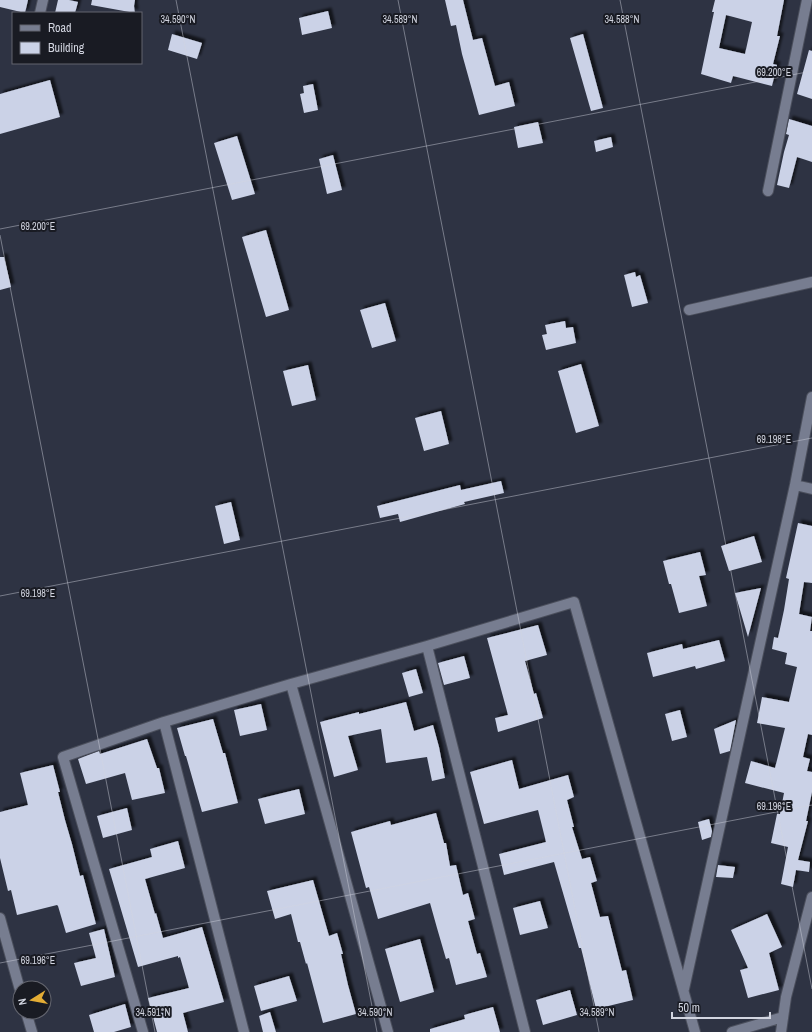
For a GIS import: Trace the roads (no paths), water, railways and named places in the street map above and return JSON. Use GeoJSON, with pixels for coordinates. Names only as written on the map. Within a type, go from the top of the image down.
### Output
{"type":"FeatureCollection","features":[{"type":"Feature","properties":{"kind":"street"},"geometry":{"type":"LineString","coordinates":[[40,12],[43,0]]}},
{"type":"Feature","properties":{"kind":"street"},"geometry":{"type":"LineString","coordinates":[[768,191],[807,0]]}},
{"type":"Feature","properties":{"kind":"street"},"geometry":{"type":"LineString","coordinates":[[689,310],[812,282]]}},
{"type":"Feature","properties":{"kind":"street"},"geometry":{"type":"LineString","coordinates":[[684,991],[795,485],[812,396]]}},
{"type":"Feature","properties":{"kind":"street"},"geometry":{"type":"LineString","coordinates":[[795,485],[812,489]]}},
{"type":"Feature","properties":{"kind":"street"},"geometry":{"type":"LineString","coordinates":[[143,1032],[63,757],[164,722],[574,602],[696,1032]]}},
{"type":"Feature","properties":{"kind":"street"},"geometry":{"type":"LineString","coordinates":[[427,646],[525,1032]]}},
{"type":"Feature","properties":{"kind":"street"},"geometry":{"type":"LineString","coordinates":[[291,684],[388,1032]]}},
{"type":"Feature","properties":{"kind":"street"},"geometry":{"type":"LineString","coordinates":[[164,722],[244,1032]]}},
{"type":"Feature","properties":{"kind":"street"},"geometry":{"type":"LineString","coordinates":[[781,1032],[786,997],[812,897]]}},
{"type":"Feature","properties":{"kind":"street"},"geometry":{"type":"LineString","coordinates":[[0,918],[17,980]]}},
{"type":"Feature","properties":{"kind":"street"},"geometry":{"type":"LineString","coordinates":[[732,1032],[783,1017]]}},
{"type":"Feature","properties":{"kind":"street"},"geometry":{"type":"LineString","coordinates":[[28,1020],[32,1032]]}}]}
